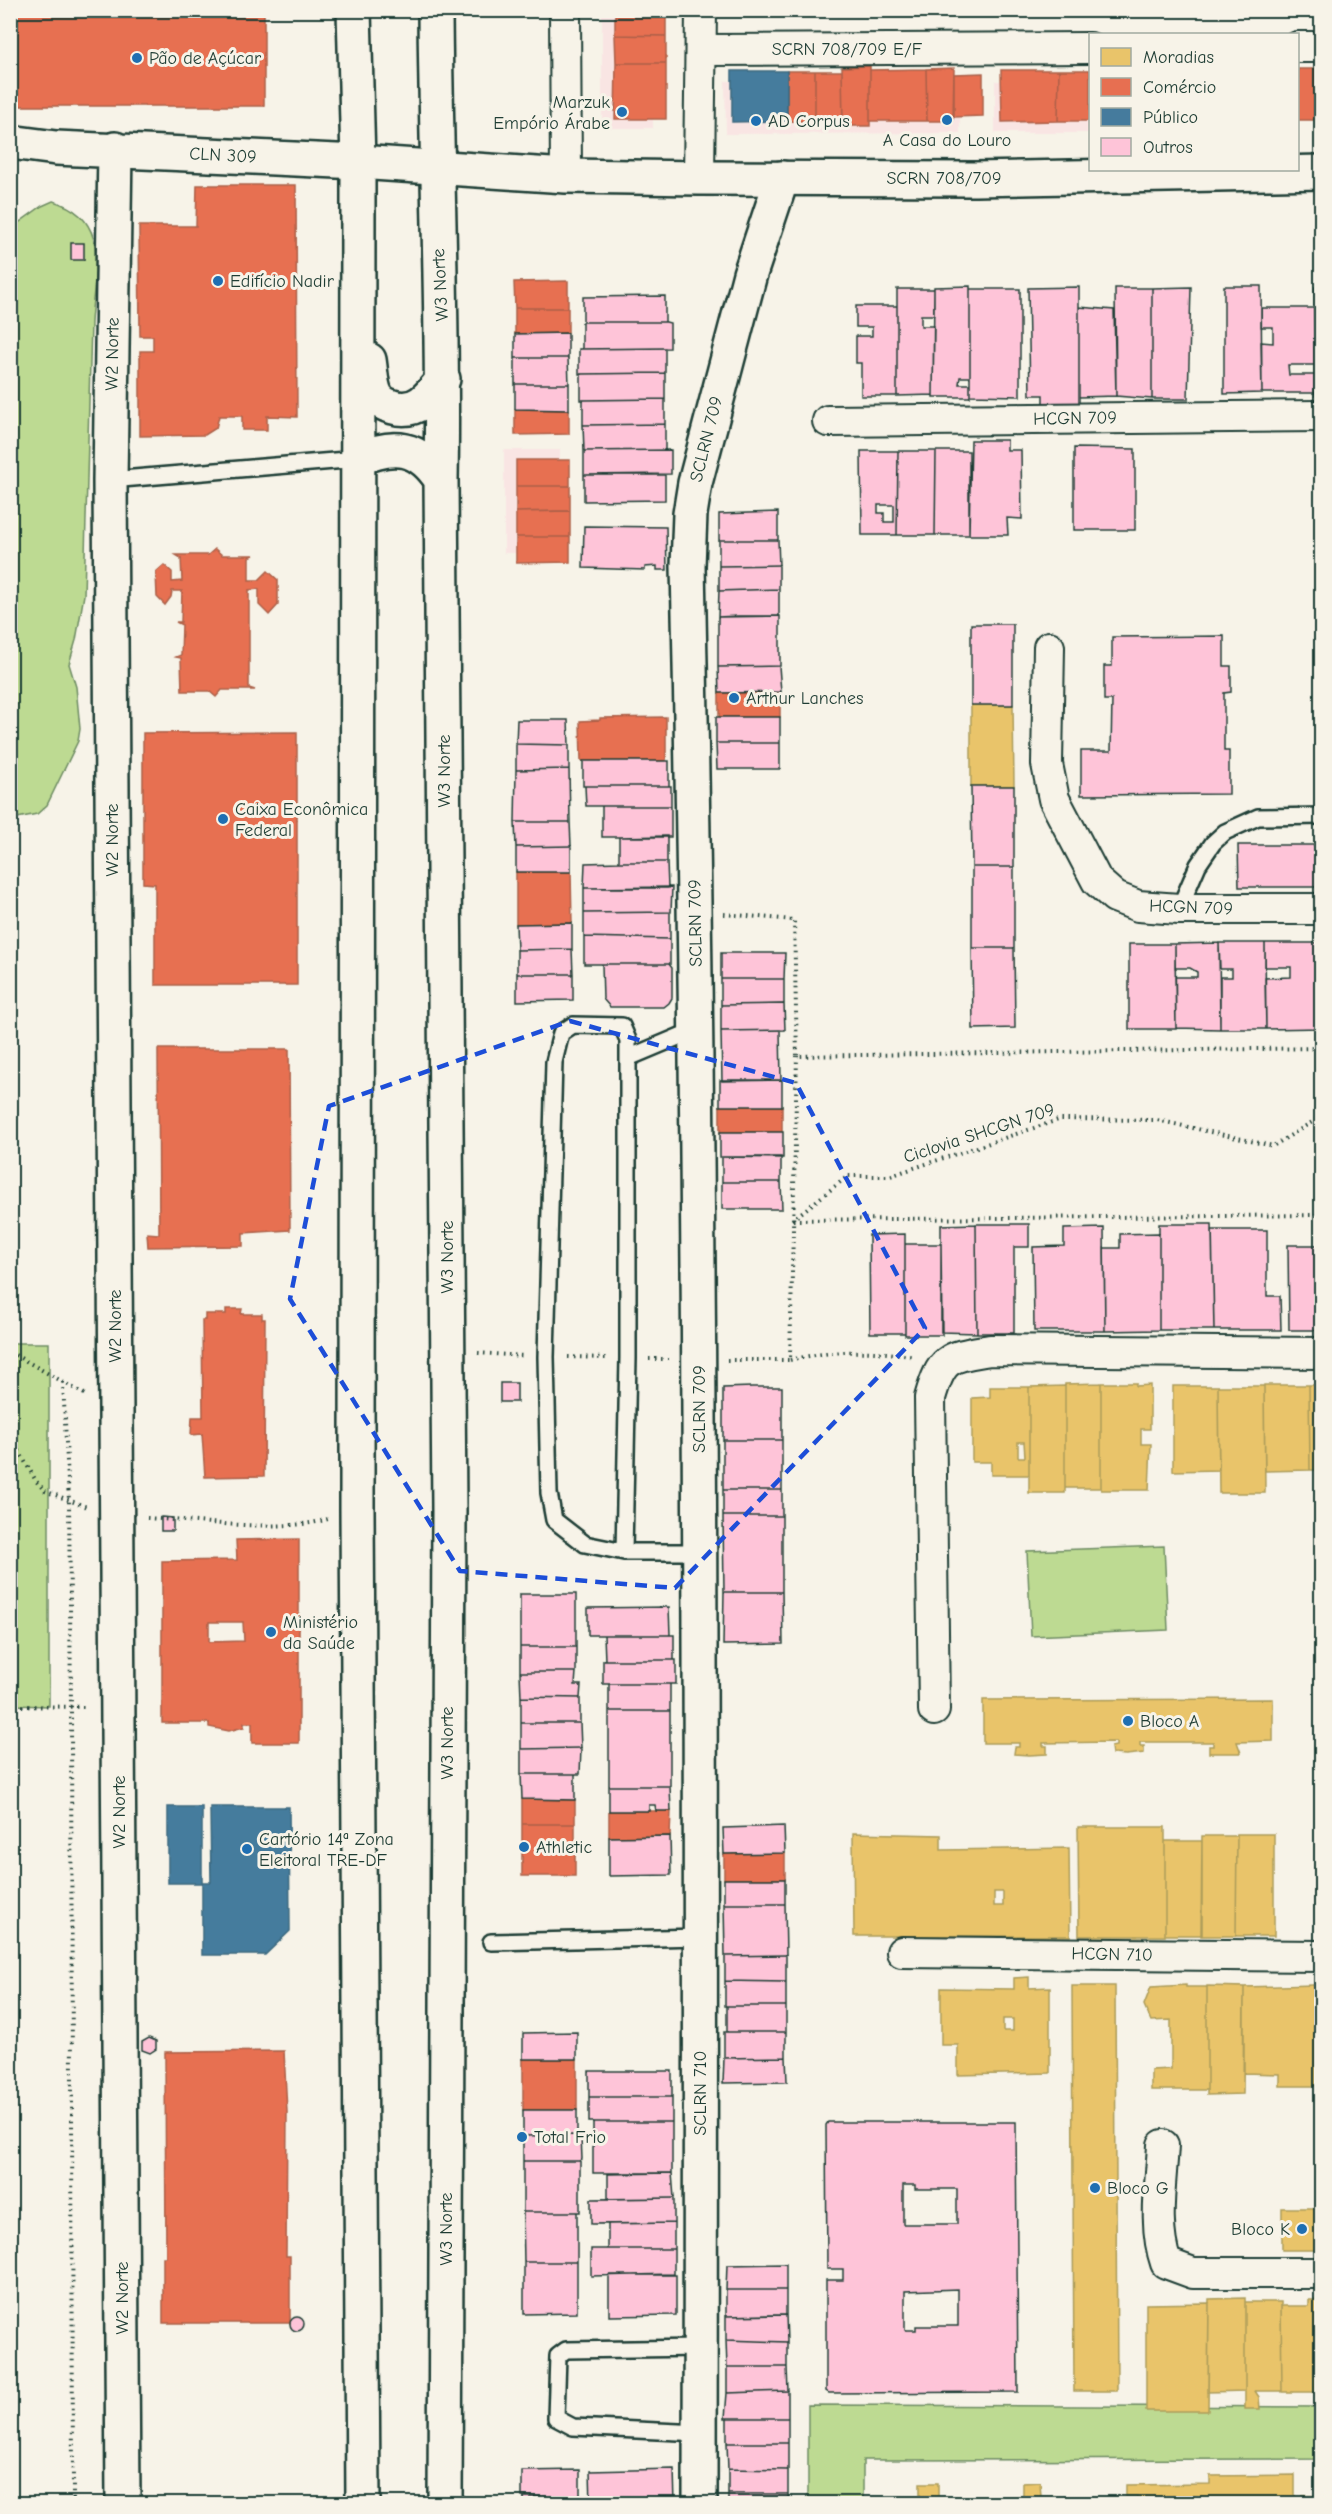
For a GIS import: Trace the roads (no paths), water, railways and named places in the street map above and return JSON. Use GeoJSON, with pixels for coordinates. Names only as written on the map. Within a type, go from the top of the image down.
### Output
{"type":"FeatureCollection","features":[{"type":"Feature","properties":{"kind":"main road"},"geometry":{"type":"LineString","coordinates":[[354,10],[358,162],[357,1510],[363,2504]]}},
{"type":"Feature","properties":{"kind":"main road","name":"W3 Norte"},"geometry":{"type":"LineString","coordinates":[[435,10],[436,168],[443,380],[441,480],[447,1350],[444,2504]]}},
{"type":"Feature","properties":{"kind":"main road","name":"CLN 309"},"geometry":{"type":"LineString","coordinates":[[10,142],[56,148],[115,149],[436,168]]}},
{"type":"Feature","properties":{"kind":"main road","name":"W2 Norte"},"geometry":{"type":"LineString","coordinates":[[115,149],[110,480],[123,2504]]}},
{"type":"Feature","properties":{"kind":"main road","name":"SCRN 708/709"},"geometry":{"type":"LineString","coordinates":[[436,168],[567,176],[699,178],[975,179],[1322,172]]}},
{"type":"Feature","properties":{"kind":"main road","name":"SCLRN 709"},"geometry":{"type":"LineString","coordinates":[[700,1682],[697,1029],[688,566],[690,514],[694,483],[750,274],[782,178]]}},
{"type":"Feature","properties":{"kind":"main road"},"geometry":{"type":"LineString","coordinates":[[357,293],[375,395],[383,404],[398,408],[411,408],[427,400],[443,380]]}},
{"type":"Feature","properties":{"kind":"main road"},"geometry":{"type":"LineString","coordinates":[[358,459],[384,450],[407,450],[417,453],[434,468],[441,480]]}},
{"type":"Feature","properties":{"kind":"main road","name":"SCLRN 710"},"geometry":{"type":"LineString","coordinates":[[700,1682],[700,2504]]}},
{"type":"Feature","properties":{"kind":"main road"},"geometry":{"type":"LineString","coordinates":[[362,2446],[374,2504]]}},
{"type":"Feature","properties":{"kind":"street"},"geometry":{"type":"LineString","coordinates":[[565,10],[567,176]]}},
{"type":"Feature","properties":{"kind":"street"},"geometry":{"type":"LineString","coordinates":[[699,178],[701,10]]}},
{"type":"Feature","properties":{"kind":"street"},"geometry":{"type":"LineString","coordinates":[[1299,47],[1322,46]]}},
{"type":"Feature","properties":{"kind":"street","name":"SCRN 708/709 E/F"},"geometry":{"type":"LineString","coordinates":[[702,50],[1089,48]]}},
{"type":"Feature","properties":{"kind":"street","name":"HCGN 709"},"geometry":{"type":"LineString","coordinates":[[828,421],[1322,416]]}},
{"type":"Feature","properties":{"kind":"street","name":"HCGN 709"},"geometry":{"type":"LineString","coordinates":[[1049,647],[1047,764],[1054,799],[1097,881],[1115,897],[1138,906],[1179,909],[1322,909]]}},
{"type":"Feature","properties":{"kind":"street"},"geometry":{"type":"LineString","coordinates":[[934,1710],[930,1398],[937,1372],[945,1362],[963,1355],[990,1350],[1322,1353]]}},
{"type":"Feature","properties":{"kind":"street","name":"HCGN 710"},"geometry":{"type":"LineString","coordinates":[[902,1952],[1322,1956]]}},
{"type":"Feature","properties":{"kind":"street"},"geometry":{"type":"LineString","coordinates":[[1163,2145],[1159,2223],[1160,2245],[1166,2263],[1193,2273],[1322,2274]]}},
{"type":"Feature","properties":{"kind":"lane"},"geometry":{"type":"LineString","coordinates":[[110,480],[358,459]]}},
{"type":"Feature","properties":{"kind":"lane"},"geometry":{"type":"LineString","coordinates":[[1179,909],[1198,865],[1213,843],[1225,832],[1258,818],[1322,816]]}},
{"type":"Feature","properties":{"kind":"lane"},"geometry":{"type":"LineString","coordinates":[[624,1552],[628,1358],[627,1034],[622,1026],[573,1025],[561,1033],[554,1062],[546,1357],[549,1494],[554,1520],[585,1544],[624,1552],[700,1552]]}},
{"type":"Feature","properties":{"kind":"lane"},"geometry":{"type":"LineString","coordinates":[[628,1058],[697,1029]]}},
{"type":"Feature","properties":{"kind":"lane"},"geometry":{"type":"LineString","coordinates":[[491,1942],[700,1937]]}},
{"type":"Feature","properties":{"kind":"lane"},"geometry":{"type":"LineString","coordinates":[[700,2348],[566,2350],[558,2356],[556,2418],[573,2427],[700,2433]]}},
{"type":"Feature","properties":{"kind":"place","name":"Pão de Açúcar"},"geometry":{"type":"Point","coordinates":[137,58]}},
{"type":"Feature","properties":{"kind":"place","name":"Marzuk Empório Árabe"},"geometry":{"type":"Point","coordinates":[622,112]}},
{"type":"Feature","properties":{"kind":"place","name":"A Casa do Louro"},"geometry":{"type":"Point","coordinates":[947,120]}},
{"type":"Feature","properties":{"kind":"place","name":"AD Corpus"},"geometry":{"type":"Point","coordinates":[756,121]}},
{"type":"Feature","properties":{"kind":"place","name":"Edifício Nadir"},"geometry":{"type":"Point","coordinates":[218,281]}},
{"type":"Feature","properties":{"kind":"place","name":"Arthur Lanches"},"geometry":{"type":"Point","coordinates":[734,698]}},
{"type":"Feature","properties":{"kind":"place","name":"Caixa Econômica Federal"},"geometry":{"type":"Point","coordinates":[223,819]}},
{"type":"Feature","properties":{"kind":"place","name":"Ministério da Saúde"},"geometry":{"type":"Point","coordinates":[271,1632]}},
{"type":"Feature","properties":{"kind":"place","name":"Bloco A"},"geometry":{"type":"Point","coordinates":[1128,1721]}},
{"type":"Feature","properties":{"kind":"place","name":"Athletic"},"geometry":{"type":"Point","coordinates":[524,1847]}},
{"type":"Feature","properties":{"kind":"place","name":"Cartório 14ª Zona Eleitoral TRE-DF"},"geometry":{"type":"Point","coordinates":[247,1849]}},
{"type":"Feature","properties":{"kind":"place","name":"Total Frio"},"geometry":{"type":"Point","coordinates":[522,2137]}},
{"type":"Feature","properties":{"kind":"place","name":"Bloco G"},"geometry":{"type":"Point","coordinates":[1095,2188]}},
{"type":"Feature","properties":{"kind":"place","name":"Bloco K"},"geometry":{"type":"Point","coordinates":[1302,2229]}}]}
